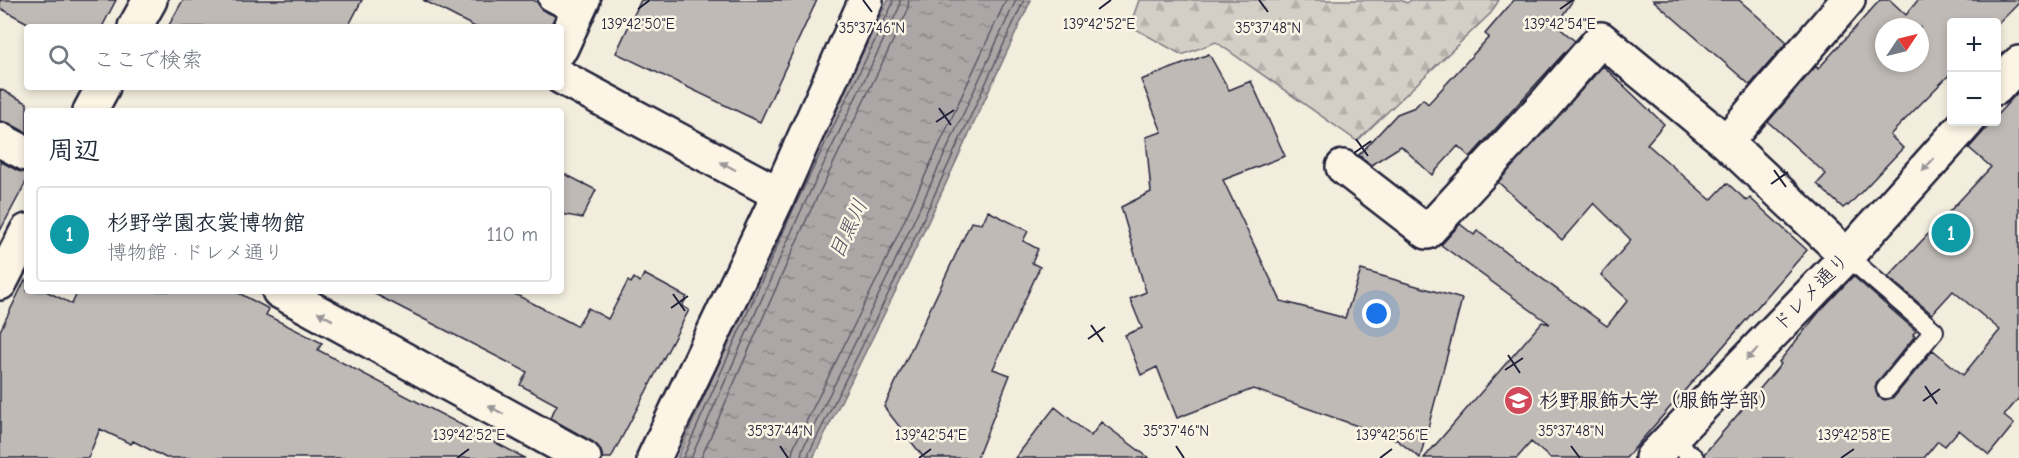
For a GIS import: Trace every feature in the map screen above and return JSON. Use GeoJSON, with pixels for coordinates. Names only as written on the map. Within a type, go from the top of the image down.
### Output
{"type":"FeatureCollection","features":[{"type":"Feature","properties":{"kind":"street"},"geometry":{"type":"LineString","coordinates":[[137,24],[150,0]]}},
{"type":"Feature","properties":{"kind":"street"},"geometry":{"type":"LineString","coordinates":[[654,458],[779,194],[866,0]]}},
{"type":"Feature","properties":{"kind":"street"},"geometry":{"type":"LineString","coordinates":[[1726,142],[1848,0]]}},
{"type":"Feature","properties":{"kind":"street"},"geometry":{"type":"LineString","coordinates":[[564,42],[580,7]]}},
{"type":"Feature","properties":{"kind":"street"},"geometry":{"type":"LineString","coordinates":[[1343,167],[1426,232],[1546,103],[1601,39],[1726,142],[1847,256]]}},
{"type":"Feature","properties":{"kind":"street"},"geometry":{"type":"LineString","coordinates":[[2001,83],[2019,63]]}},
{"type":"Feature","properties":{"kind":"street"},"geometry":{"type":"LineString","coordinates":[[564,79],[779,194]]}},
{"type":"Feature","properties":{"kind":"street"},"geometry":{"type":"LineString","coordinates":[[92,108],[101,90]]}},
{"type":"Feature","properties":{"kind":"street","name":"ドレメ通り"},"geometry":{"type":"LineString","coordinates":[[1672,451],[1963,126]]}},
{"type":"Feature","properties":{"kind":"street"},"geometry":{"type":"LineString","coordinates":[[0,140],[24,152]]}},
{"type":"Feature","properties":{"kind":"street"},"geometry":{"type":"LineString","coordinates":[[0,283],[24,237]]}},
{"type":"Feature","properties":{"kind":"street"},"geometry":{"type":"LineString","coordinates":[[284,294],[584,458]]}},
{"type":"Feature","properties":{"kind":"lane"},"geometry":{"type":"LineString","coordinates":[[548,0],[580,7]]}},
{"type":"Feature","properties":{"kind":"lane"},"geometry":{"type":"LineString","coordinates":[[1847,256],[1934,331],[1886,389]]}},
{"type":"Feature","properties":{"kind":"green space"},"geometry":{"type":"Polygon","coordinates":[[[1139,0],[1400,0],[1407,3],[1411,0],[1499,0],[1491,13],[1357,141],[1216,42],[1182,55],[1130,26],[1139,0]]]}},
{"type":"Feature","properties":{"kind":"water","name":"目黒川"},"geometry":{"type":"Polygon","coordinates":[[[888,0],[1031,0],[902,278],[813,458],[677,458],[788,207],[888,0]]]}},
{"type":"Feature","properties":{"kind":"building"},"geometry":{"type":"Polygon","coordinates":[[[0,0],[116,0],[104,24],[29,24],[0,8],[0,0]]]}},
{"type":"Feature","properties":{"kind":"building"},"geometry":{"type":"Polygon","coordinates":[[[183,0],[362,0],[350,24],[170,24],[183,0]]]}},
{"type":"Feature","properties":{"kind":"building"},"geometry":{"type":"Polygon","coordinates":[[[423,0],[533,0],[542,10],[555,16],[551,24],[469,24],[423,0]]]}},
{"type":"Feature","properties":{"kind":"building"},"geometry":{"type":"Polygon","coordinates":[[[641,0],[817,0],[760,122],[616,53],[641,0]]]}},
{"type":"Feature","properties":{"kind":"building"},"geometry":{"type":"Polygon","coordinates":[[[1514,0],[1573,0],[1556,25],[1575,41],[1470,157],[1458,146],[1432,175],[1401,146],[1371,165],[1359,155],[1397,114],[1415,107],[1423,99],[1428,104],[1489,37],[1485,34],[1514,0]]]}},
{"type":"Feature","properties":{"kind":"building"},"geometry":{"type":"Polygon","coordinates":[[[1653,0],[1739,0],[1787,42],[1750,85],[1653,0]]]}},
{"type":"Feature","properties":{"kind":"building"},"geometry":{"type":"Polygon","coordinates":[[[1880,0],[1890,0],[1906,15],[1918,0],[2019,0],[2019,3],[2001,21],[2001,18],[1947,18],[1947,77],[1890,135],[1903,148],[1848,206],[1843,208],[1817,184],[1826,174],[1768,122],[1816,66],[1818,69],[1880,0]]]}},
{"type":"Feature","properties":{"kind":"building"},"geometry":{"type":"Polygon","coordinates":[[[1209,54],[1229,90],[1251,81],[1285,156],[1223,180],[1281,301],[1345,318],[1361,270],[1462,299],[1420,458],[1397,440],[1253,389],[1177,418],[1157,367],[1141,375],[1125,335],[1142,328],[1130,299],[1146,292],[1121,207],[1151,192],[1146,137],[1162,132],[1141,80],[1209,54]]]}},
{"type":"Feature","properties":{"kind":"building"},"geometry":{"type":"Polygon","coordinates":[[[1603,66],[1664,124],[1647,144],[1711,200],[1727,183],[1747,201],[1750,198],[1807,250],[1626,458],[1550,458],[1531,442],[1517,458],[1424,458],[1542,322],[1550,324],[1441,245],[1460,224],[1474,235],[1477,231],[1607,326],[1628,300],[1601,275],[1631,240],[1594,203],[1562,240],[1498,182],[1603,66]]]}},
{"type":"Feature","properties":{"kind":"building"},"geometry":{"type":"Polygon","coordinates":[[[0,89],[27,103],[27,108],[24,108],[24,131],[0,121],[0,89]]]}},
{"type":"Feature","properties":{"kind":"building"},"geometry":{"type":"Polygon","coordinates":[[[2019,91],[2019,398],[2004,416],[2014,424],[1989,455],[1959,430],[1945,446],[1938,441],[1924,458],[1705,458],[1704,454],[1781,364],[1779,362],[1820,311],[1853,276],[1916,331],[1913,334],[1915,336],[1877,382],[1875,388],[1878,397],[1885,400],[1894,397],[1933,350],[1963,375],[2000,330],[1953,291],[1932,314],[1888,277],[1991,167],[1969,148],[1988,126],[2001,126],[2001,111],[2019,91]]]}},
{"type":"Feature","properties":{"kind":"building"},"geometry":{"type":"Polygon","coordinates":[[[0,161],[24,172],[24,186],[0,231],[0,161]]]}},
{"type":"Feature","properties":{"kind":"building"},"geometry":{"type":"Polygon","coordinates":[[[564,174],[596,190],[582,218],[564,215],[564,174]]]}},
{"type":"Feature","properties":{"kind":"building"},"geometry":{"type":"Polygon","coordinates":[[[988,211],[1028,231],[1023,241],[1038,249],[1032,263],[1040,267],[993,369],[1010,375],[977,458],[924,458],[884,407],[971,222],[982,224],[988,211]]]}},
{"type":"Feature","properties":{"kind":"building"},"geometry":{"type":"Polygon","coordinates":[[[644,274],[687,297],[682,306],[689,310],[611,458],[603,458],[600,449],[593,442],[550,418],[557,405],[520,385],[527,372],[375,294],[515,294],[577,326],[588,308],[608,319],[628,281],[631,283],[634,278],[640,282],[644,274]]]}},
{"type":"Feature","properties":{"kind":"building"},"geometry":{"type":"Polygon","coordinates":[[[24,282],[24,294],[52,294],[72,304],[77,294],[241,294],[269,309],[266,315],[322,343],[318,350],[525,458],[166,458],[133,441],[131,444],[100,429],[88,458],[0,458],[0,331],[24,282]]]}},
{"type":"Feature","properties":{"kind":"building"},"geometry":{"type":"Polygon","coordinates":[[[1055,407],[1091,436],[1101,422],[1149,458],[1015,458],[1055,407]]]}},
{"type":"Feature","properties":{"kind":"place","name":"杉野学園衣裳博物館"},"geometry":{"type":"Point","coordinates":[1951,233]}},
{"type":"Feature","properties":{"kind":"place","name":"杉野服飾大学（服飾学部）"},"geometry":{"type":"Point","coordinates":[1518,400]}}]}
